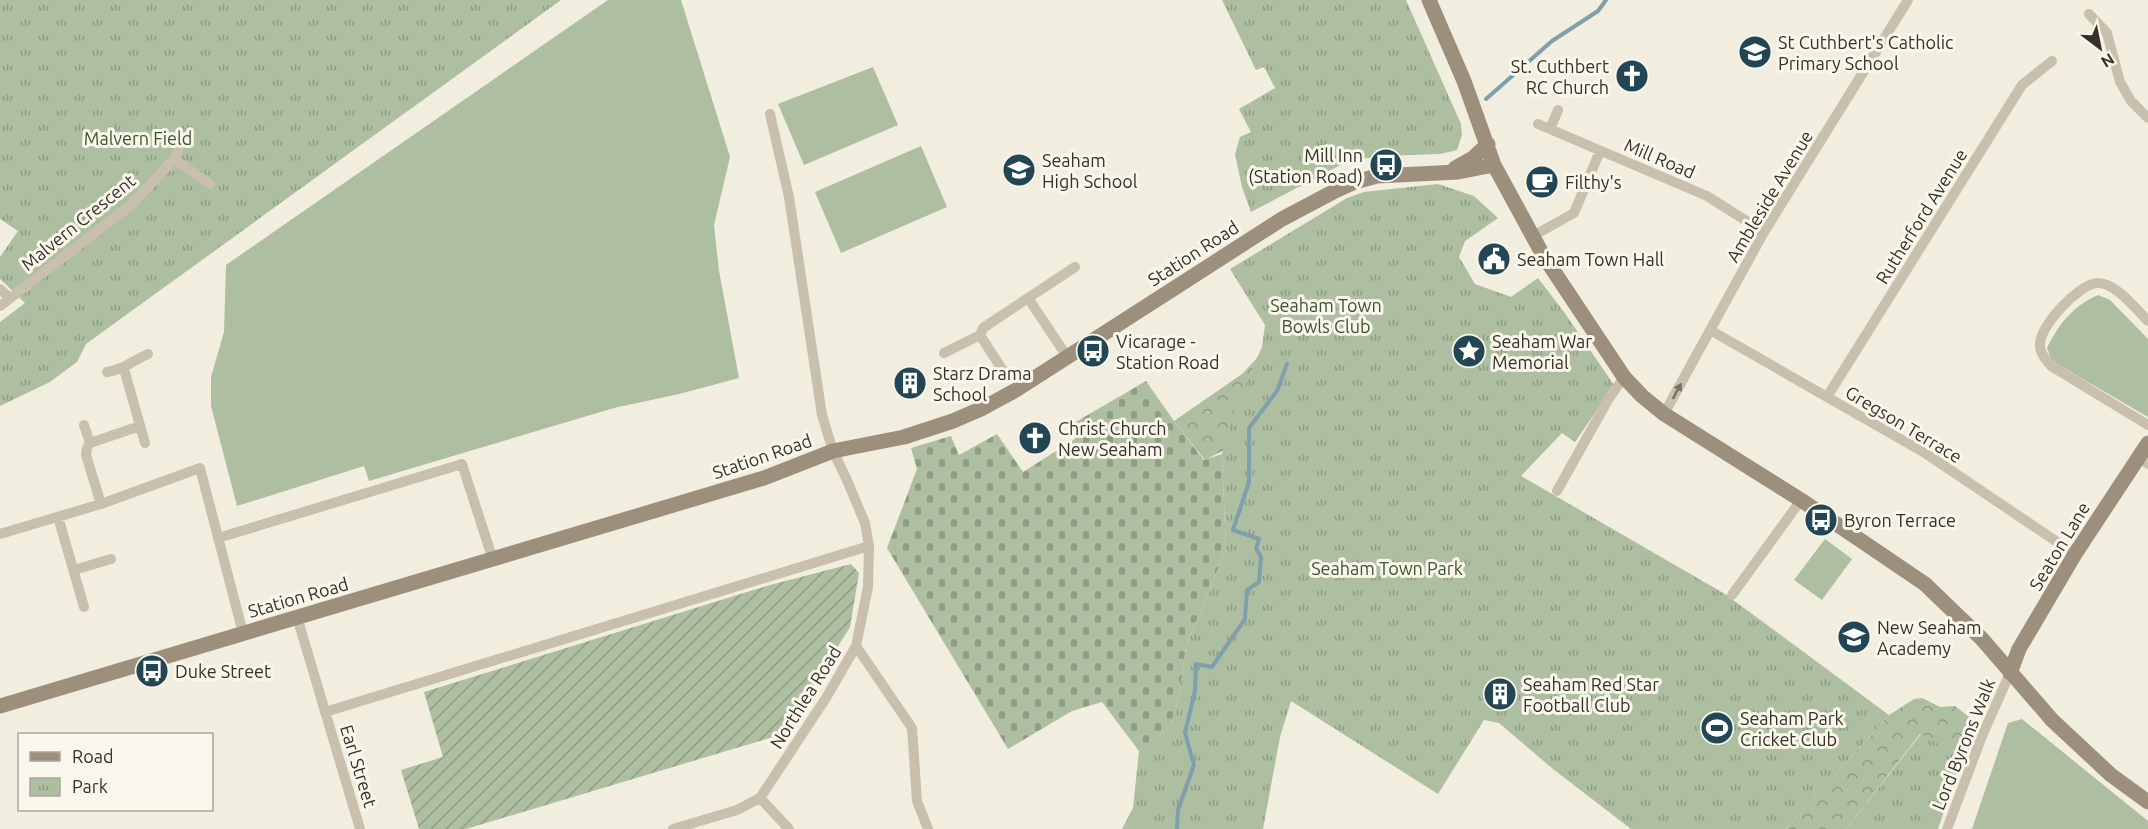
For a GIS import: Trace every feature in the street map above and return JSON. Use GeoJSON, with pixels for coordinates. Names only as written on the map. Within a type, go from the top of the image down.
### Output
{"type":"FeatureCollection","features":[{"type":"Feature","properties":{"kind":"main road"},"geometry":{"type":"LineString","coordinates":[[1429,0],[1488,144],[1494,165],[1543,255],[1624,378],[1665,414],[1801,500],[1925,584],[1975,632],[2060,728],[2111,775],[2148,802]]}},
{"type":"Feature","properties":{"kind":"main road"},"geometry":{"type":"LineString","coordinates":[[1444,173],[1473,158],[1488,144]]}},
{"type":"Feature","properties":{"kind":"main road","name":"Station Road"},"geometry":{"type":"LineString","coordinates":[[0,706],[764,478],[833,451],[904,437],[953,421],[1007,395],[1282,219],[1333,192],[1355,182],[1377,176],[1458,172],[1494,165]]}},
{"type":"Feature","properties":{"kind":"main road","name":"Seaton Lane"},"geometry":{"type":"LineString","coordinates":[[2010,672],[2019,649],[2075,555],[2143,460],[2148,443]]}},
{"type":"Feature","properties":{"kind":"street","name":"Ambleside Avenue"},"geometry":{"type":"LineString","coordinates":[[1665,414],[1764,232],[1908,0]]}},
{"type":"Feature","properties":{"kind":"street"},"geometry":{"type":"LineString","coordinates":[[2089,14],[2107,33],[2120,82],[2131,101],[2148,118]]}},
{"type":"Feature","properties":{"kind":"street","name":"Rutherford Avenue"},"geometry":{"type":"LineString","coordinates":[[1827,397],[2022,84],[2052,61]]}},
{"type":"Feature","properties":{"kind":"street"},"geometry":{"type":"LineString","coordinates":[[1550,129],[1557,110]]}},
{"type":"Feature","properties":{"kind":"street","name":"Northlea Road"},"geometry":{"type":"LineString","coordinates":[[760,798],[826,698],[856,646],[868,587],[869,546],[865,523],[833,451],[822,415],[789,197],[770,114]]}},
{"type":"Feature","properties":{"kind":"street","name":"Mill Road"},"geometry":{"type":"LineString","coordinates":[[1538,124],[1707,196],[1764,232]]}},
{"type":"Feature","properties":{"kind":"street","name":"Malvern Crescent"},"geometry":{"type":"LineString","coordinates":[[0,306],[131,205],[174,159],[184,139]]}},
{"type":"Feature","properties":{"kind":"street"},"geometry":{"type":"LineString","coordinates":[[1533,236],[1574,213],[1600,151]]}},
{"type":"Feature","properties":{"kind":"street"},"geometry":{"type":"LineString","coordinates":[[174,159],[210,184]]}},
{"type":"Feature","properties":{"kind":"street"},"geometry":{"type":"LineString","coordinates":[[944,353],[980,335],[983,328],[1075,267]]}},
{"type":"Feature","properties":{"kind":"street"},"geometry":{"type":"LineString","coordinates":[[2148,321],[2109,285],[2097,283],[2085,288],[2050,321],[2042,333],[2040,345],[2043,355],[2051,366],[2148,425]]}},
{"type":"Feature","properties":{"kind":"street"},"geometry":{"type":"LineString","coordinates":[[0,288],[10,298]]}},
{"type":"Feature","properties":{"kind":"street"},"geometry":{"type":"LineString","coordinates":[[1028,298],[1068,358]]}},
{"type":"Feature","properties":{"kind":"street","name":"Gregson Terrace"},"geometry":{"type":"LineString","coordinates":[[1710,330],[1925,453],[2075,555]]}},
{"type":"Feature","properties":{"kind":"street"},"geometry":{"type":"LineString","coordinates":[[980,335],[1007,377]]}},
{"type":"Feature","properties":{"kind":"street"},"geometry":{"type":"LineString","coordinates":[[107,372],[124,369],[136,359],[148,354]]}},
{"type":"Feature","properties":{"kind":"street"},"geometry":{"type":"LineString","coordinates":[[124,369],[145,442]]}},
{"type":"Feature","properties":{"kind":"street"},"geometry":{"type":"LineString","coordinates":[[1557,491],[1585,440],[1624,378]]}},
{"type":"Feature","properties":{"kind":"street"},"geometry":{"type":"LineString","coordinates":[[84,425],[90,443]]}},
{"type":"Feature","properties":{"kind":"street"},"geometry":{"type":"LineString","coordinates":[[101,504],[86,455],[87,448],[90,443],[140,426]]}},
{"type":"Feature","properties":{"kind":"street"},"geometry":{"type":"LineString","coordinates":[[218,537],[462,464],[493,560]]}},
{"type":"Feature","properties":{"kind":"street"},"geometry":{"type":"LineString","coordinates":[[0,534],[101,504],[200,468],[243,633]]}},
{"type":"Feature","properties":{"kind":"street"},"geometry":{"type":"LineString","coordinates":[[1731,595],[1801,500]]}},
{"type":"Feature","properties":{"kind":"street"},"geometry":{"type":"LineString","coordinates":[[58,517],[84,607]]}},
{"type":"Feature","properties":{"kind":"street"},"geometry":{"type":"LineString","coordinates":[[326,712],[869,546]]}},
{"type":"Feature","properties":{"kind":"street"},"geometry":{"type":"LineString","coordinates":[[74,570],[111,559]]}},
{"type":"Feature","properties":{"kind":"street","name":"Earl Street"},"geometry":{"type":"LineString","coordinates":[[297,618],[360,829]]}},
{"type":"Feature","properties":{"kind":"street"},"geometry":{"type":"LineString","coordinates":[[856,646],[912,728],[917,801],[928,829]]}},
{"type":"Feature","properties":{"kind":"street","name":"Lord Byrons Walk"},"geometry":{"type":"LineString","coordinates":[[1947,829],[1982,736],[2010,672]]}},
{"type":"Feature","properties":{"kind":"street"},"geometry":{"type":"LineString","coordinates":[[673,829],[737,810],[760,798],[789,829]]}},
{"type":"Feature","properties":{"kind":"green space","name":"Malvern Field"},"geometry":{"type":"Polygon","coordinates":[[[0,0],[561,0],[86,344],[77,362],[50,382],[0,406],[0,322],[25,303],[0,279],[0,257],[18,231],[0,219],[0,0]]]}},
{"type":"Feature","properties":{"kind":"green space"},"geometry":{"type":"Polygon","coordinates":[[[608,0],[681,0],[730,157],[714,225],[719,271],[739,378],[614,408],[369,481],[364,466],[237,506],[211,406],[211,377],[224,332],[226,265],[608,0]]]}},
{"type":"Feature","properties":{"kind":"green space"},"geometry":{"type":"Polygon","coordinates":[[[1222,0],[1406,0],[1461,124],[1462,135],[1457,150],[1440,154],[1382,156],[1348,161],[1251,212],[1242,187],[1235,154],[1240,137],[1251,132],[1239,109],[1275,88],[1264,67],[1256,70],[1222,0]]]}},
{"type":"Feature","properties":{"kind":"green space"},"geometry":{"type":"Polygon","coordinates":[[[873,67],[898,125],[804,165],[778,104],[873,67]]]}},
{"type":"Feature","properties":{"kind":"green space"},"geometry":{"type":"Polygon","coordinates":[[[921,146],[947,207],[841,253],[815,192],[921,146]]]}},
{"type":"Feature","properties":{"kind":"green space","name":"Seaham Town Park"},"geometry":{"type":"Polygon","coordinates":[[[1438,184],[1474,196],[1498,218],[1465,241],[1459,257],[1475,284],[1511,297],[1538,278],[1614,385],[1575,442],[1562,433],[1521,476],[1725,594],[1889,715],[1786,829],[1631,829],[1553,769],[1499,723],[1484,720],[1438,794],[1291,701],[1280,737],[1263,829],[1122,829],[1133,808],[1139,751],[1172,724],[1180,691],[1186,646],[1226,550],[1222,454],[1235,408],[1262,347],[1265,325],[1230,269],[1347,198],[1364,192],[1438,184]]]}},
{"type":"Feature","properties":{"kind":"green space"},"geometry":{"type":"Polygon","coordinates":[[[2098,295],[2110,300],[2148,339],[2148,417],[2051,359],[2047,348],[2056,331],[2081,304],[2098,295]]]}},
{"type":"Feature","properties":{"kind":"green space"},"geometry":{"type":"Polygon","coordinates":[[[1272,342],[1240,442],[1205,460],[1174,421],[1242,374],[1272,342]]]}},
{"type":"Feature","properties":{"kind":"green space","name":"Christ Church New Seaham"},"geometry":{"type":"Polygon","coordinates":[[[1146,381],[1204,460],[1222,454],[1226,550],[1186,646],[1180,691],[1172,724],[1139,751],[1102,702],[1072,711],[1008,749],[887,548],[917,469],[911,448],[951,436],[959,455],[997,434],[1023,472],[1075,439],[1074,423],[1146,381]]]}},
{"type":"Feature","properties":{"kind":"green space"},"geometry":{"type":"Polygon","coordinates":[[[1825,539],[1852,559],[1822,600],[1794,580],[1825,539]]]}},
{"type":"Feature","properties":{"kind":"green space"},"geometry":{"type":"Polygon","coordinates":[[[851,564],[859,573],[850,627],[783,734],[466,829],[419,829],[401,770],[443,757],[424,692],[770,585],[851,564]]]}},
{"type":"Feature","properties":{"kind":"green space"},"geometry":{"type":"Polygon","coordinates":[[[1922,698],[1940,707],[1955,706],[1977,723],[1962,757],[1920,734],[1846,829],[1786,829],[1889,715],[1914,699],[1922,698]]]}},
{"type":"Feature","properties":{"kind":"green space"},"geometry":{"type":"Polygon","coordinates":[[[2022,719],[2148,821],[2148,829],[1972,829],[2008,723],[2022,719]]]}},
{"type":"Feature","properties":{"kind":"green space"},"geometry":{"type":"Polygon","coordinates":[[[1921,734],[1962,757],[1938,829],[1846,829],[1921,734]]]}},
{"type":"Feature","properties":{"kind":"waterway"},"geometry":{"type":"LineString","coordinates":[[1486,99],[1552,41],[1598,11],[1606,0]]}},
{"type":"Feature","properties":{"kind":"waterway"},"geometry":{"type":"LineString","coordinates":[[1177,829],[1178,810],[1194,765],[1185,733],[1195,691],[1196,664],[1212,667],[1245,619],[1247,590],[1259,582],[1261,557],[1256,548],[1259,539],[1233,530],[1249,482],[1249,428],[1277,391],[1287,364]]}},
{"type":"Feature","properties":{"kind":"place","name":"St Cuthbert's Catholic Primary School"},"geometry":{"type":"Point","coordinates":[1755,52]}},
{"type":"Feature","properties":{"kind":"place","name":"St. Cuthbert RC Church"},"geometry":{"type":"Point","coordinates":[1632,76]}},
{"type":"Feature","properties":{"kind":"place","name":"Mill Inn (Station Road)"},"geometry":{"type":"Point","coordinates":[1386,165]}},
{"type":"Feature","properties":{"kind":"place","name":"Seaham High School"},"geometry":{"type":"Point","coordinates":[1019,170]}},
{"type":"Feature","properties":{"kind":"place","name":"Filthy's"},"geometry":{"type":"Point","coordinates":[1542,182]}},
{"type":"Feature","properties":{"kind":"place","name":"Seaham Town Hall"},"geometry":{"type":"Point","coordinates":[1494,259]}},
{"type":"Feature","properties":{"kind":"place","name":"Vicarage - Station Road"},"geometry":{"type":"Point","coordinates":[1093,351]}},
{"type":"Feature","properties":{"kind":"place","name":"Seaham War Memorial"},"geometry":{"type":"Point","coordinates":[1469,351]}},
{"type":"Feature","properties":{"kind":"place","name":"Starz Drama School"},"geometry":{"type":"Point","coordinates":[910,383]}},
{"type":"Feature","properties":{"kind":"place","name":"Christ Church New Seaham"},"geometry":{"type":"Point","coordinates":[1035,438]}},
{"type":"Feature","properties":{"kind":"place","name":"Byron Terrace"},"geometry":{"type":"Point","coordinates":[1821,520]}},
{"type":"Feature","properties":{"kind":"place","name":"New Seaham Academy"},"geometry":{"type":"Point","coordinates":[1854,637]}},
{"type":"Feature","properties":{"kind":"place","name":"Duke Street"},"geometry":{"type":"Point","coordinates":[152,671]}},
{"type":"Feature","properties":{"kind":"place","name":"Seaham Red Star Football Club"},"geometry":{"type":"Point","coordinates":[1500,694]}},
{"type":"Feature","properties":{"kind":"place","name":"Seaham Park Cricket Club"},"geometry":{"type":"Point","coordinates":[1717,728]}},
{"type":"Feature","properties":{"kind":"park label","name":"Seaham Town Bowls Club"},"geometry":{"type":"Point","coordinates":[1326,315]}}]}
